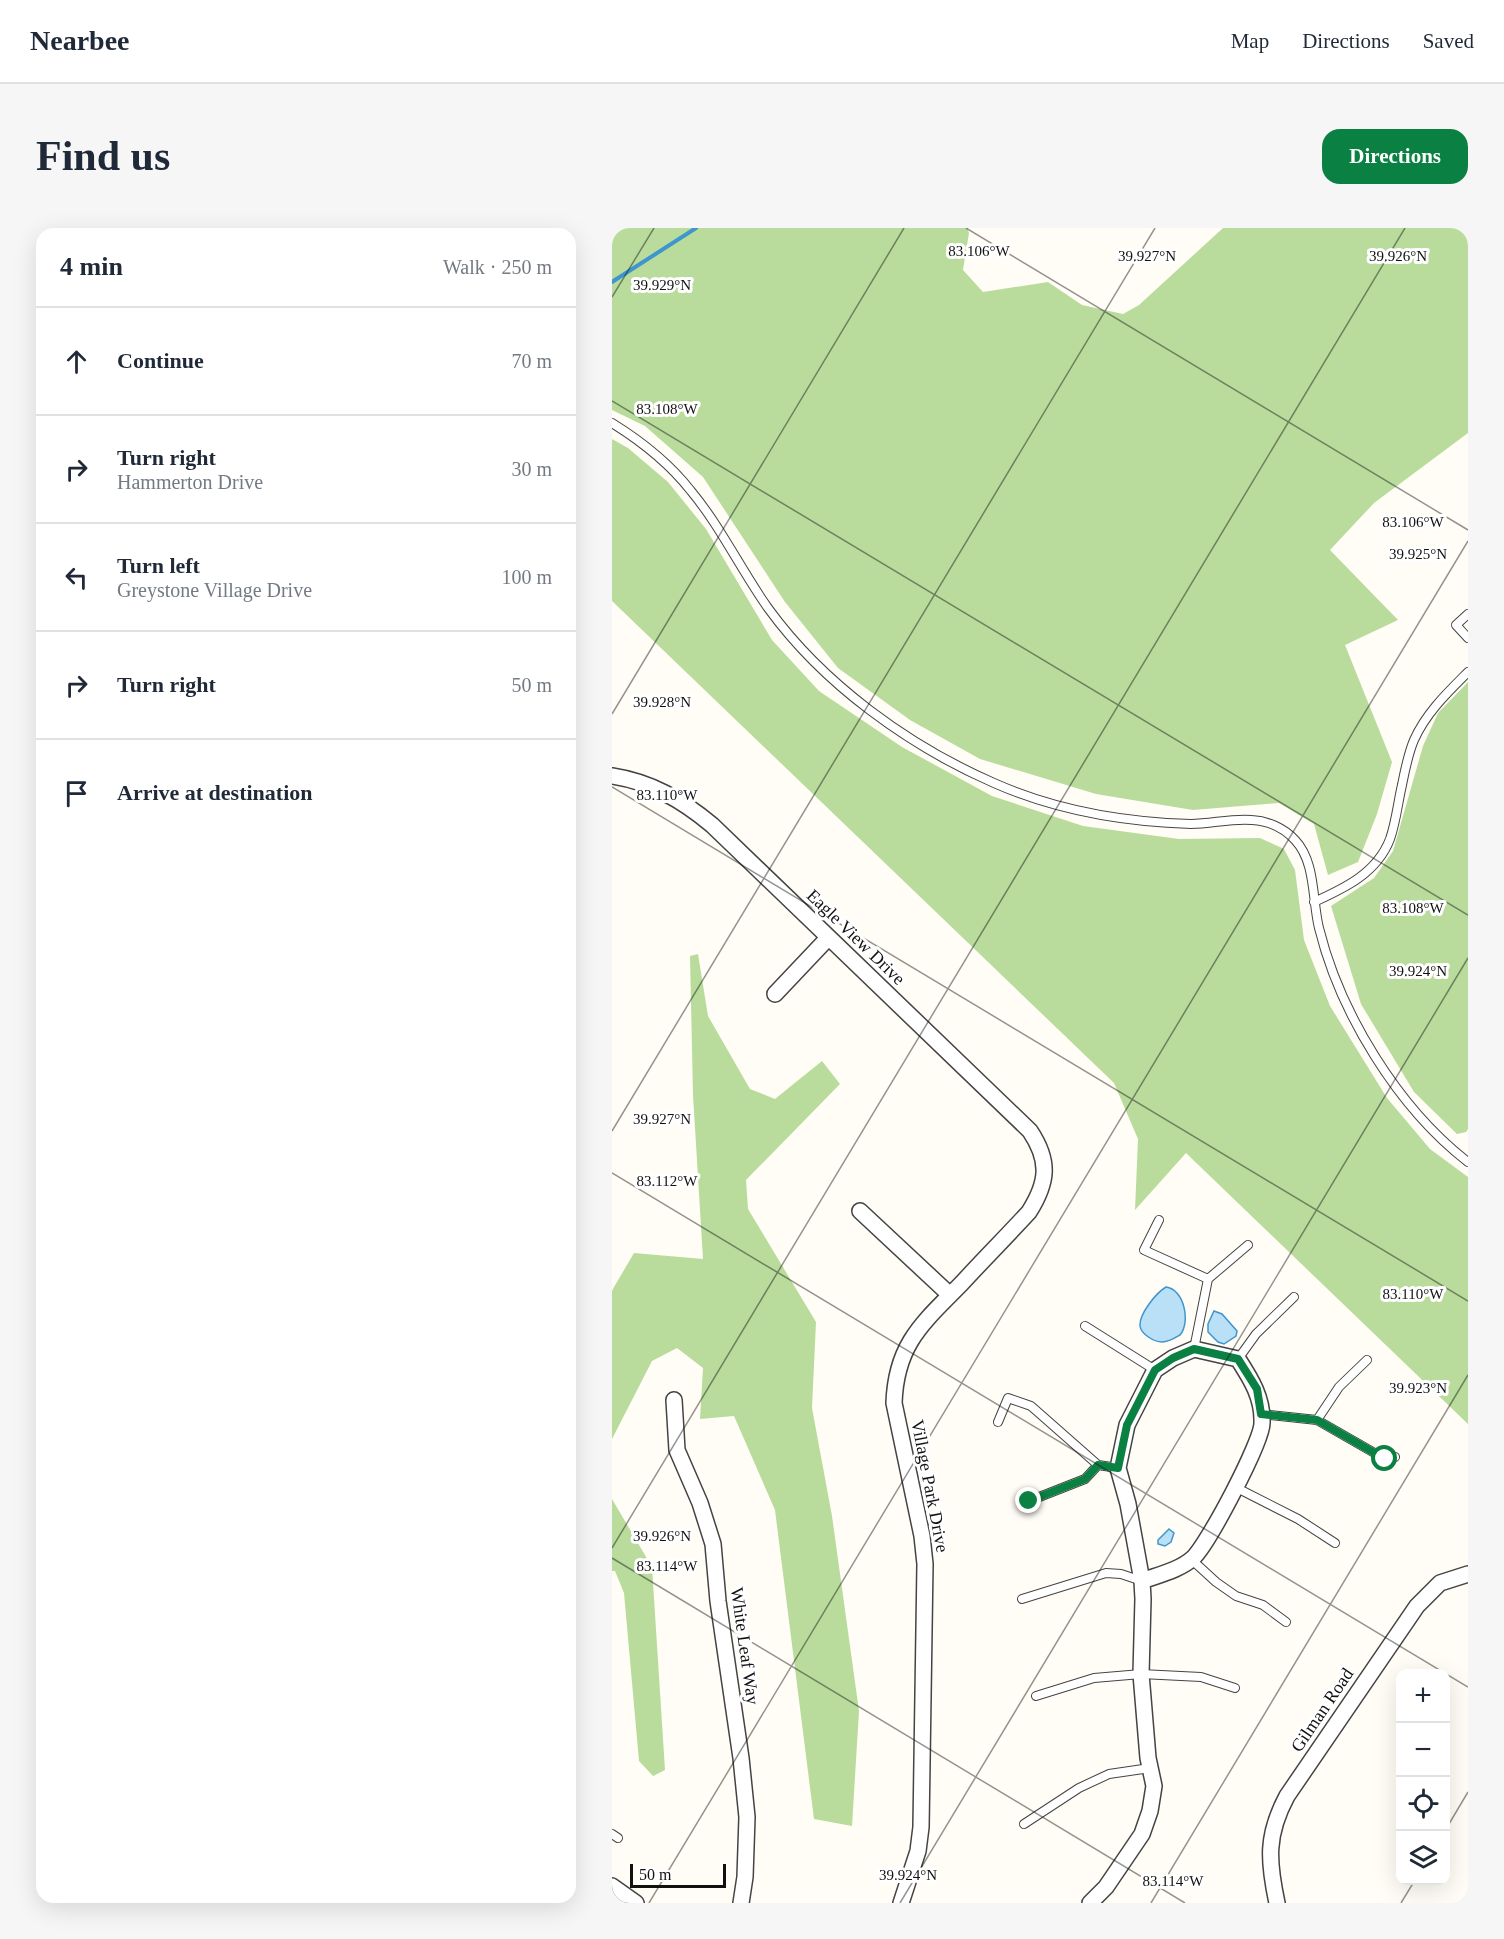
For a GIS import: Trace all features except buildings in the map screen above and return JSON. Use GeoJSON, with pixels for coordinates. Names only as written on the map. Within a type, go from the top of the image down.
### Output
{"type":"FeatureCollection","features":[{"type":"Feature","properties":{"kind":"street","name":"Eagle View Drive"},"geometry":{"type":"LineString","coordinates":[[612,776],[630,778],[647,784],[694,810],[1030,1131],[1040,1146],[1044,1163]]}},
{"type":"Feature","properties":{"kind":"street"},"geometry":{"type":"LineString","coordinates":[[775,994],[828,938]]}},
{"type":"Feature","properties":{"kind":"street","name":"Village Park Drive"},"geometry":{"type":"LineString","coordinates":[[901,1903],[918,1851],[921,1827],[925,1564],[922,1536],[894,1403],[895,1384],[908,1344],[917,1329],[1029,1212],[1042,1189],[1044,1163]]}},
{"type":"Feature","properties":{"kind":"street"},"geometry":{"type":"LineString","coordinates":[[860,1211],[950,1295]]}},
{"type":"Feature","properties":{"kind":"street"},"geometry":{"type":"LineString","coordinates":[[1090,1903],[1106,1887],[1142,1834],[1150,1811],[1154,1786],[1150,1768],[1141,1674],[1142,1581],[1128,1504],[1118,1468],[1127,1425],[1155,1370],[1173,1358],[1194,1349],[1238,1359],[1257,1389],[1262,1424],[1253,1450],[1215,1526],[1192,1560],[1142,1581]]}},
{"type":"Feature","properties":{"kind":"street","name":"White Leaf Way"},"geometry":{"type":"LineString","coordinates":[[674,1401],[677,1450],[700,1503],[713,1544],[718,1601],[741,1758],[747,1817],[745,1877],[741,1903]]}},
{"type":"Feature","properties":{"kind":"street","name":"Gilman Road"},"geometry":{"type":"LineString","coordinates":[[1276,1903],[1269,1856],[1271,1834],[1277,1815],[1287,1796],[1417,1606],[1440,1583],[1468,1574]]}},
{"type":"Feature","properties":{"kind":"street"},"geometry":{"type":"LineString","coordinates":[[612,1886],[636,1903]]}},
{"type":"Feature","properties":{"kind":"lane"},"geometry":{"type":"LineString","coordinates":[[612,423],[648,448],[690,489],[768,608],[804,651],[848,693],[948,761],[996,784],[1048,802],[1096,814],[1146,822],[1195,824],[1251,819],[1278,826],[1297,841],[1308,865],[1318,926],[1334,978],[1357,1027],[1398,1088],[1426,1124],[1468,1160]]}},
{"type":"Feature","properties":{"kind":"lane"},"geometry":{"type":"LineString","coordinates":[[1468,614],[1456,625],[1468,638]]}},
{"type":"Feature","properties":{"kind":"lane"},"geometry":{"type":"LineString","coordinates":[[1314,902],[1352,884],[1382,855],[1390,839],[1413,741],[1427,716],[1468,672]]}},
{"type":"Feature","properties":{"kind":"lane"},"geometry":{"type":"LineString","coordinates":[[1159,1220],[1144,1250],[1208,1279]]}},
{"type":"Feature","properties":{"kind":"lane"},"geometry":{"type":"LineString","coordinates":[[1194,1349],[1208,1279],[1248,1245]]}},
{"type":"Feature","properties":{"kind":"lane"},"geometry":{"type":"LineString","coordinates":[[1238,1359],[1256,1334],[1294,1297]]}},
{"type":"Feature","properties":{"kind":"lane"},"geometry":{"type":"LineString","coordinates":[[1085,1326],[1155,1370]]}},
{"type":"Feature","properties":{"kind":"lane"},"geometry":{"type":"LineString","coordinates":[[1317,1420],[1339,1387],[1367,1360]]}},
{"type":"Feature","properties":{"kind":"lane"},"geometry":{"type":"LineString","coordinates":[[998,1422],[1008,1398],[1031,1406],[1098,1465],[1118,1468]]}},
{"type":"Feature","properties":{"kind":"lane"},"geometry":{"type":"LineString","coordinates":[[1261,1414],[1317,1420],[1385,1459],[1395,1457]]}},
{"type":"Feature","properties":{"kind":"lane"},"geometry":{"type":"LineString","coordinates":[[1029,1501],[1085,1479],[1098,1465]]}},
{"type":"Feature","properties":{"kind":"lane"},"geometry":{"type":"LineString","coordinates":[[1234,1487],[1298,1519],[1335,1543]]}},
{"type":"Feature","properties":{"kind":"lane"},"geometry":{"type":"LineString","coordinates":[[1192,1560],[1236,1596],[1263,1605],[1286,1622]]}},
{"type":"Feature","properties":{"kind":"lane"},"geometry":{"type":"LineString","coordinates":[[1022,1599],[1106,1573],[1121,1574],[1142,1581]]}},
{"type":"Feature","properties":{"kind":"lane"},"geometry":{"type":"LineString","coordinates":[[1035,1696],[1094,1678],[1141,1674],[1201,1677],[1235,1688]]}},
{"type":"Feature","properties":{"kind":"lane"},"geometry":{"type":"LineString","coordinates":[[1024,1824],[1079,1788],[1109,1774],[1150,1768]]}},
{"type":"Feature","properties":{"kind":"green space"},"geometry":{"type":"Polygon","coordinates":[[[612,228],[967,228],[969,233],[963,270],[983,292],[1048,282],[1082,305],[1123,314],[1139,305],[1223,228],[1468,228],[1468,433],[1374,503],[1330,550],[1398,620],[1345,645],[1392,762],[1377,814],[1358,862],[1328,875],[1314,824],[1279,803],[1193,810],[1096,794],[980,759],[910,720],[838,668],[785,602],[703,477],[645,426],[612,410],[612,228]]]}},
{"type":"Feature","properties":{"kind":"green space"},"geometry":{"type":"Polygon","coordinates":[[[612,439],[628,448],[668,482],[706,529],[772,640],[819,691],[902,747],[992,796],[1083,826],[1179,839],[1260,838],[1284,849],[1295,870],[1304,940],[1330,1006],[1387,1098],[1430,1149],[1468,1177],[1468,1424],[1186,1153],[1135,1210],[1138,1139],[1114,1083],[612,601],[612,439]]]}},
{"type":"Feature","properties":{"kind":"green space"},"geometry":{"type":"Polygon","coordinates":[[[1468,682],[1468,1129],[1466,1132],[1457,1134],[1414,1092],[1361,1004],[1331,906],[1374,878],[1393,851],[1423,746],[1438,713],[1468,682]]]}},
{"type":"Feature","properties":{"kind":"green space"},"geometry":{"type":"Polygon","coordinates":[[[698,954],[708,1016],[750,1089],[775,1099],[822,1061],[840,1084],[746,1180],[748,1209],[816,1322],[812,1408],[832,1516],[859,1711],[852,1826],[814,1819],[775,1510],[734,1416],[700,1419],[703,1368],[677,1348],[652,1361],[612,1439],[612,1291],[614,1287],[634,1253],[703,1259],[693,1095],[690,956],[698,954]]]}},
{"type":"Feature","properties":{"kind":"green space"},"geometry":{"type":"Polygon","coordinates":[[[612,1499],[652,1567],[665,1770],[653,1776],[639,1761],[624,1593],[615,1571],[612,1571],[612,1499]]]}},
{"type":"Feature","properties":{"kind":"water"},"geometry":{"type":"Polygon","coordinates":[[[1166,1287],[1172,1289],[1181,1300],[1185,1322],[1180,1335],[1162,1342],[1148,1337],[1140,1326],[1140,1321],[1149,1304],[1166,1287]]]}},
{"type":"Feature","properties":{"kind":"water"},"geometry":{"type":"Polygon","coordinates":[[[1214,1311],[1222,1314],[1237,1331],[1236,1336],[1224,1344],[1218,1342],[1208,1332],[1208,1324],[1214,1311]]]}},
{"type":"Feature","properties":{"kind":"water"},"geometry":{"type":"Polygon","coordinates":[[[1169,1529],[1174,1533],[1171,1542],[1165,1546],[1158,1544],[1158,1540],[1169,1529]]]}},
{"type":"Feature","properties":{"kind":"waterway"},"geometry":{"type":"LineString","coordinates":[[612,282],[696,228]]}},
{"type":"Feature","properties":{"kind":"route"},"geometry":{"type":"LineString","coordinates":[[1029,1501],[1085,1479],[1098,1465],[1118,1468],[1127,1425],[1155,1370],[1173,1358],[1194,1349],[1238,1359],[1257,1389],[1261,1414],[1317,1420],[1385,1459]]}}]}
